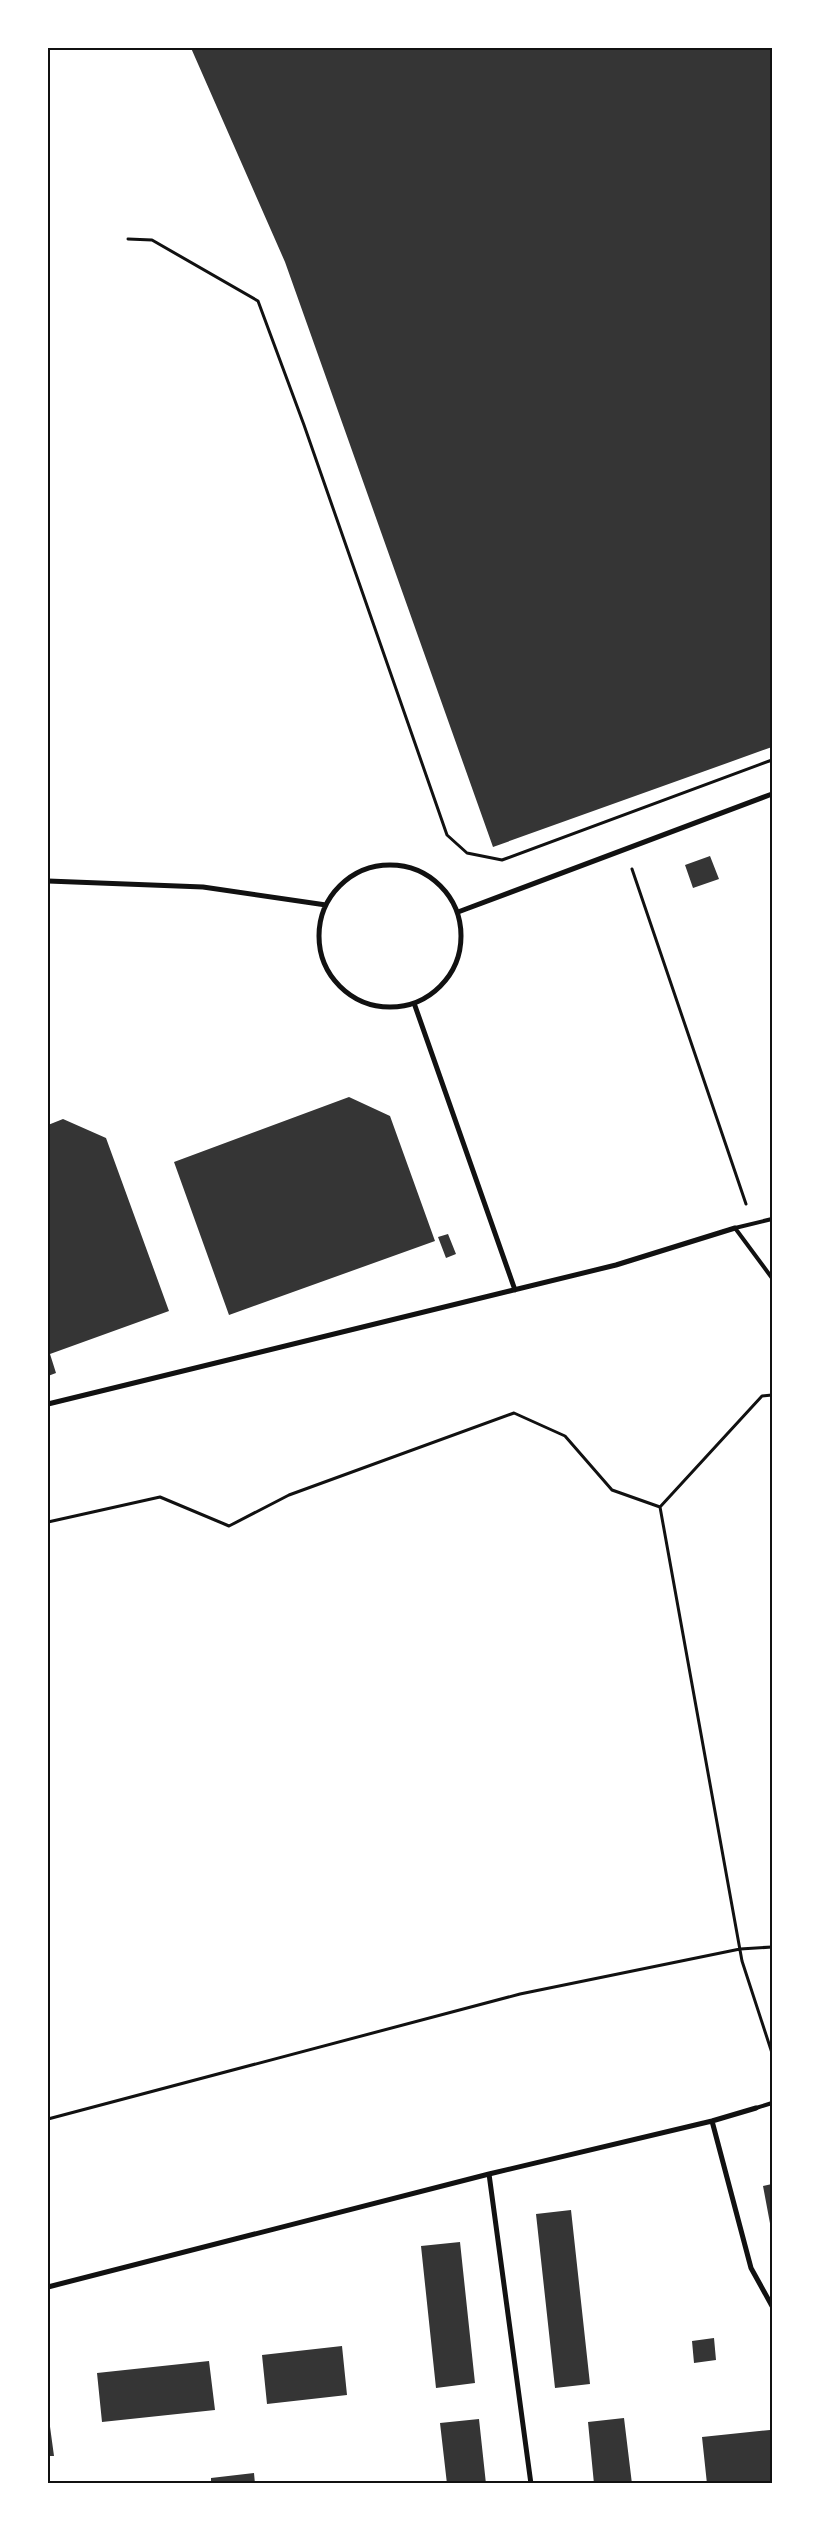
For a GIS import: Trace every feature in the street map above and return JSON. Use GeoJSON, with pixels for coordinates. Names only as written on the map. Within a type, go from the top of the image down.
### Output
{"type":"FeatureCollection","features":[{"type":"Feature","properties":{"kind":"street"},"geometry":{"type":"LineString","coordinates":[[458,912],[772,794]]}},
{"type":"Feature","properties":{"kind":"street"},"geometry":{"type":"LineString","coordinates":[[388,864],[410,867],[431,877],[447,892],[458,912],[461,934],[458,956],[449,977],[434,993],[414,1003],[390,1008],[367,1004],[346,992],[330,974],[320,952],[319,928],[326,905],[336,889],[350,877],[366,868],[388,864]]}},
{"type":"Feature","properties":{"kind":"street"},"geometry":{"type":"LineString","coordinates":[[48,882],[202,887],[326,905]]}},
{"type":"Feature","properties":{"kind":"street"},"geometry":{"type":"LineString","coordinates":[[414,1003],[515,1290]]}},
{"type":"Feature","properties":{"kind":"street"},"geometry":{"type":"LineString","coordinates":[[48,1404],[616,1266],[735,1228]]}},
{"type":"Feature","properties":{"kind":"street"},"geometry":{"type":"LineString","coordinates":[[48,2286],[489,2174],[712,2122],[756,2108]]}},
{"type":"Feature","properties":{"kind":"street"},"geometry":{"type":"LineString","coordinates":[[712,2122],[751,2268],[772,2306]]}},
{"type":"Feature","properties":{"kind":"street"},"geometry":{"type":"LineString","coordinates":[[489,2174],[531,2484]]}},
{"type":"Feature","properties":{"kind":"lane"},"geometry":{"type":"LineString","coordinates":[[772,1219],[735,1228],[772,1278]]}},
{"type":"Feature","properties":{"kind":"lane"},"geometry":{"type":"LineString","coordinates":[[756,2108],[772,2103]]}},
{"type":"Feature","properties":{"kind":"path"},"geometry":{"type":"LineString","coordinates":[[128,239],[152,240],[258,301],[304,425],[447,835],[468,853],[502,860],[772,760]]}},
{"type":"Feature","properties":{"kind":"path"},"geometry":{"type":"LineString","coordinates":[[625,849],[753,1224]]}},
{"type":"Feature","properties":{"kind":"path"},"geometry":{"type":"LineString","coordinates":[[660,1508],[762,1396],[772,1395]]}},
{"type":"Feature","properties":{"kind":"path"},"geometry":{"type":"LineString","coordinates":[[48,1522],[160,1497],[229,1526],[289,1495],[514,1413],[566,1436],[612,1490],[660,1508]]}},
{"type":"Feature","properties":{"kind":"path"},"geometry":{"type":"LineString","coordinates":[[660,1508],[742,1961],[772,2053]]}},
{"type":"Feature","properties":{"kind":"path"},"geometry":{"type":"LineString","coordinates":[[48,2119],[520,1994],[740,1949],[772,1946]]}},
{"type":"Feature","properties":{"kind":"building"},"geometry":{"type":"Polygon","coordinates":[[[191,48],[772,48],[772,747],[493,847],[285,262],[191,48]]]}},
{"type":"Feature","properties":{"kind":"building"},"geometry":{"type":"Polygon","coordinates":[[[710,856],[719,879],[693,888],[685,865],[710,856]]]}},
{"type":"Feature","properties":{"kind":"building"},"geometry":{"type":"Polygon","coordinates":[[[349,1097],[390,1116],[435,1241],[229,1315],[174,1162],[349,1097]]]}},
{"type":"Feature","properties":{"kind":"building"},"geometry":{"type":"Polygon","coordinates":[[[63,1119],[106,1138],[169,1311],[50,1354],[56,1373],[48,1376],[48,1125],[63,1119]]]}},
{"type":"Feature","properties":{"kind":"building"},"geometry":{"type":"Polygon","coordinates":[[[448,1234],[456,1254],[446,1258],[438,1237],[448,1234]]]}},
{"type":"Feature","properties":{"kind":"building"},"geometry":{"type":"Polygon","coordinates":[[[772,2184],[772,2234],[763,2186],[772,2184]]]}},
{"type":"Feature","properties":{"kind":"building"},"geometry":{"type":"Polygon","coordinates":[[[571,2210],[590,2384],[555,2388],[536,2214],[571,2210]]]}},
{"type":"Feature","properties":{"kind":"building"},"geometry":{"type":"Polygon","coordinates":[[[460,2242],[475,2383],[436,2388],[421,2246],[460,2242]]]}},
{"type":"Feature","properties":{"kind":"building"},"geometry":{"type":"Polygon","coordinates":[[[714,2338],[716,2360],[694,2363],[692,2341],[714,2338]]]}},
{"type":"Feature","properties":{"kind":"building"},"geometry":{"type":"Polygon","coordinates":[[[342,2346],[347,2395],[267,2404],[262,2355],[342,2346]]]}},
{"type":"Feature","properties":{"kind":"building"},"geometry":{"type":"Polygon","coordinates":[[[209,2361],[215,2410],[102,2422],[97,2373],[209,2361]]]}},
{"type":"Feature","properties":{"kind":"building"},"geometry":{"type":"Polygon","coordinates":[[[48,2412],[54,2456],[48,2456],[48,2412]]]}},
{"type":"Feature","properties":{"kind":"building"},"geometry":{"type":"Polygon","coordinates":[[[624,2418],[632,2484],[594,2484],[588,2422],[624,2418]]]}},
{"type":"Feature","properties":{"kind":"building"},"geometry":{"type":"Polygon","coordinates":[[[479,2419],[486,2484],[447,2484],[440,2423],[479,2419]]]}},
{"type":"Feature","properties":{"kind":"building"},"geometry":{"type":"Polygon","coordinates":[[[770,2430],[772,2484],[707,2484],[702,2437],[770,2430]]]}},
{"type":"Feature","properties":{"kind":"building"},"geometry":{"type":"Polygon","coordinates":[[[254,2473],[255,2484],[211,2484],[211,2478],[254,2473]]]}}]}
